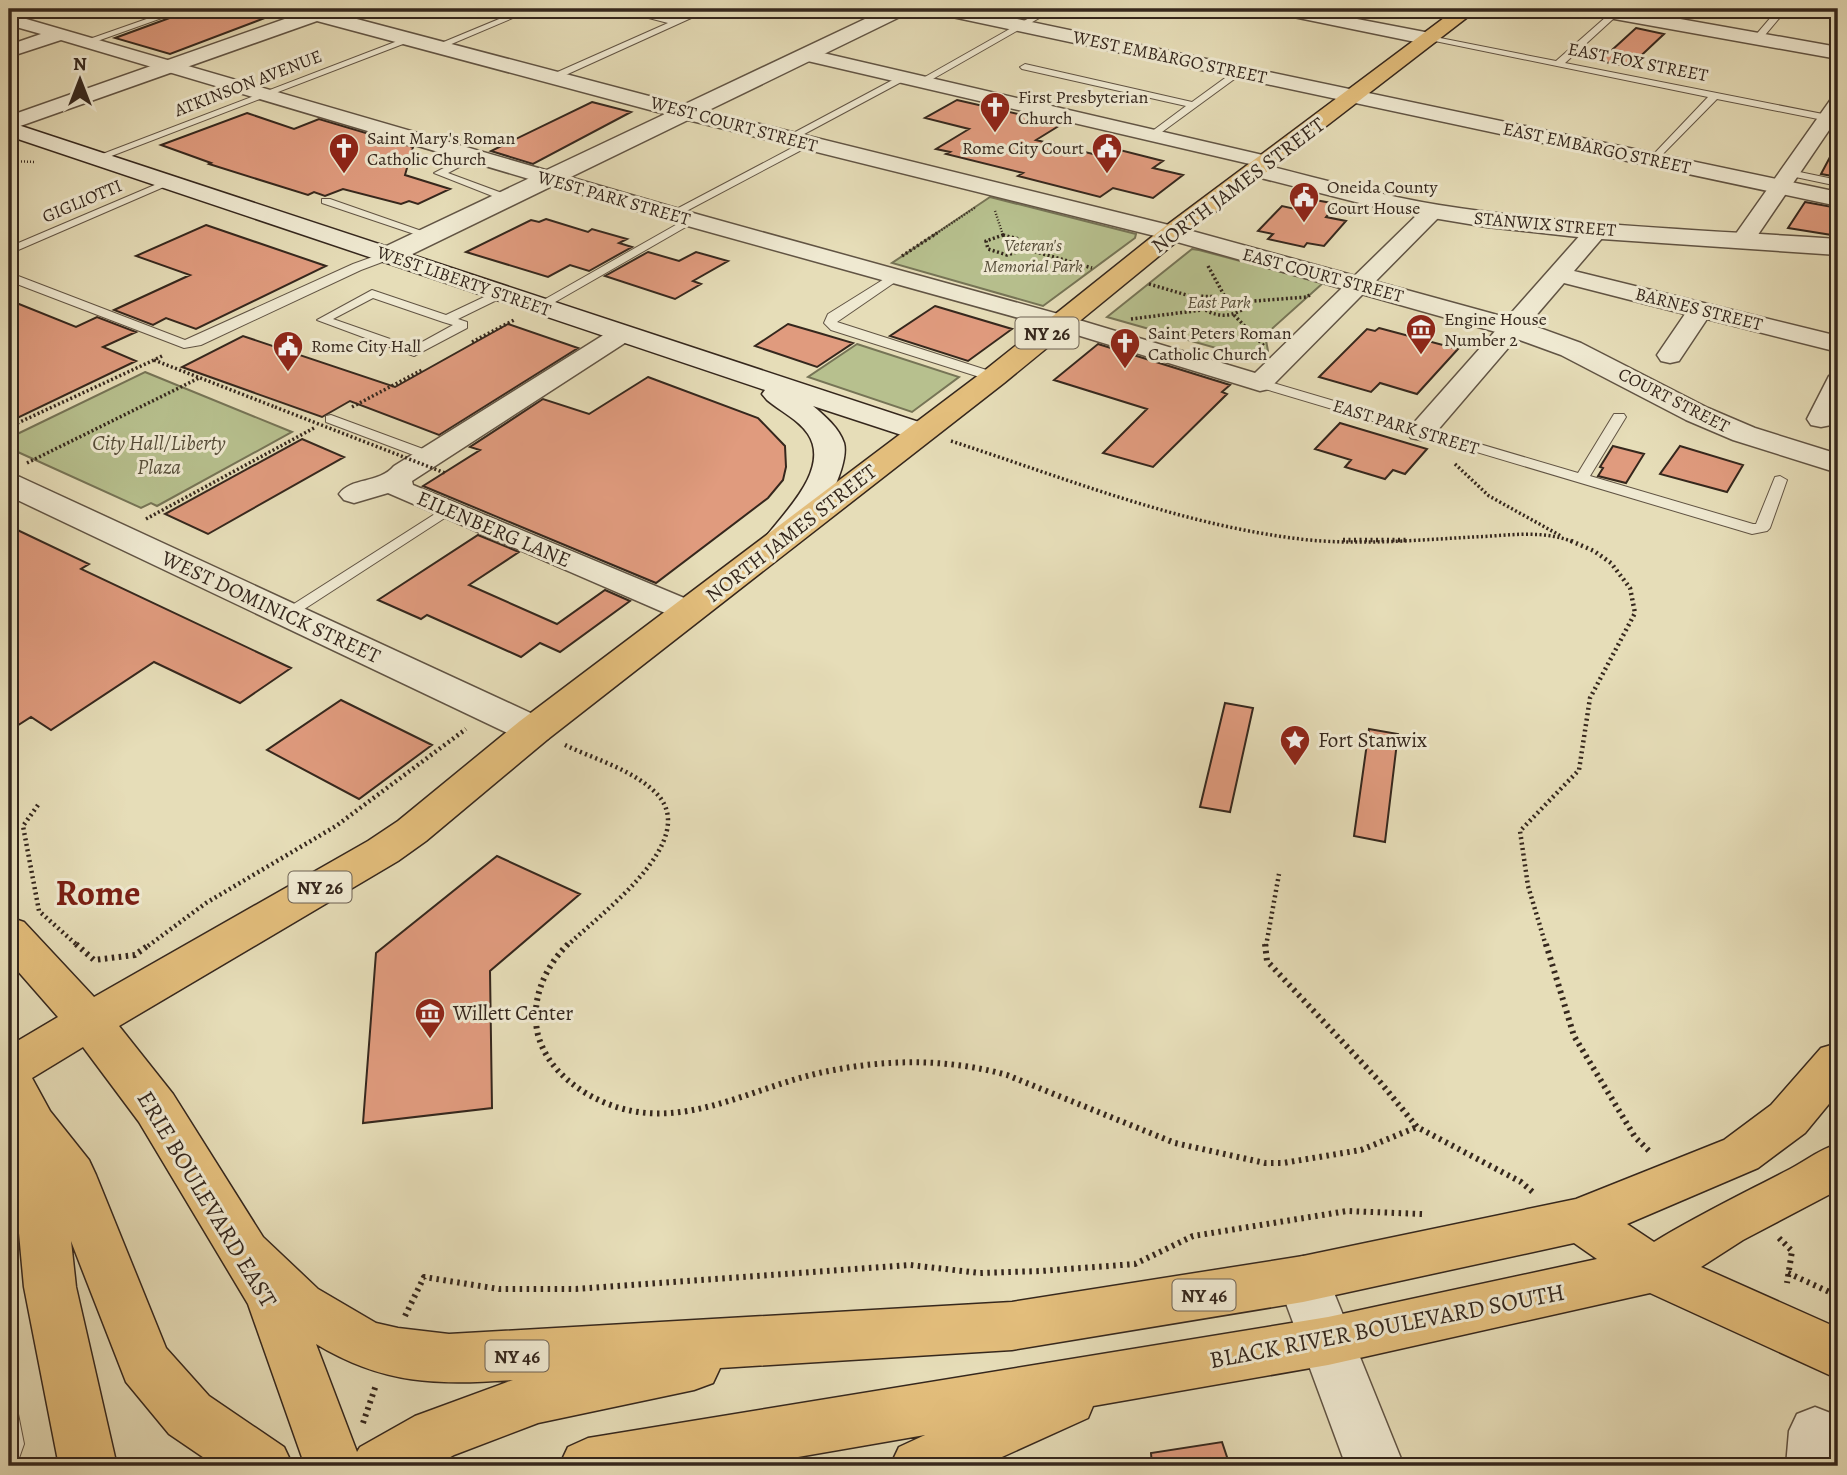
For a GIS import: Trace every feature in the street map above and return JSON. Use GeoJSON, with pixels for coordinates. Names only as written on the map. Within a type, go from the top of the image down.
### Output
{"type":"FeatureCollection","features":[{"type":"Feature","properties":{"kind":"main road","name":"NORTH JAMES STREET"},"geometry":{"type":"LineString","coordinates":[[89,1021],[383,852],[412,831],[534,730],[994,377],[1172,233],[1468,9]]}},
{"type":"Feature","properties":{"kind":"main road","name":"ERIE BOULEVARD EAST"},"geometry":{"type":"LineString","coordinates":[[9,933],[89,1021],[156,1108],[271,1295],[348,1464]]}},
{"type":"Feature","properties":{"kind":"main road","name":"NY 26"},"geometry":{"type":"LineString","coordinates":[[9,1068],[89,1021]]}},
{"type":"Feature","properties":{"kind":"main road","name":"NY 46"},"geometry":{"type":"LineString","coordinates":[[245,1252],[299,1306],[364,1344],[449,1359],[1012,1326],[1303,1279],[1581,1220],[1741,1154],[1788,1119],[1838,1061]]}},
{"type":"Feature","properties":{"kind":"main road"},"geometry":{"type":"LineString","coordinates":[[9,1080],[33,1125],[71,1175],[145,1364],[189,1415],[264,1466]]}},
{"type":"Feature","properties":{"kind":"main road"},"geometry":{"type":"LineString","coordinates":[[33,1125],[50,1287],[88,1466]]}},
{"type":"Feature","properties":{"kind":"main road","name":"BLACK RIVER BOULEVARD SOUTH"},"geometry":{"type":"LineString","coordinates":[[1120,1377],[1328,1341],[1653,1270],[1725,1225],[1811,1182],[1838,1164]]}},
{"type":"Feature","properties":{"kind":"main road"},"geometry":{"type":"LineString","coordinates":[[1581,1220],[1653,1270],[1838,1354]]}},
{"type":"Feature","properties":{"kind":"main road"},"geometry":{"type":"LineString","coordinates":[[348,1464],[538,1397],[823,1339]]}},
{"type":"Feature","properties":{"kind":"main road"},"geometry":{"type":"LineString","coordinates":[[588,1466],[1120,1377]]}},
{"type":"Feature","properties":{"kind":"main road"},"geometry":{"type":"LineString","coordinates":[[919,1466],[1120,1377]]}},
{"type":"Feature","properties":{"kind":"street"},"geometry":{"type":"LineString","coordinates":[[389,255],[901,9]]}},
{"type":"Feature","properties":{"kind":"street","name":"WEST EMBARGO STREET"},"geometry":{"type":"LineString","coordinates":[[943,9],[1356,95]]}},
{"type":"Feature","properties":{"kind":"street"},"geometry":{"type":"LineString","coordinates":[[1279,9],[1309,11],[1430,39]]}},
{"type":"Feature","properties":{"kind":"street"},"geometry":{"type":"LineString","coordinates":[[1592,9],[1618,11],[1838,53]]}},
{"type":"Feature","properties":{"kind":"street","name":"WEST COURT STREET"},"geometry":{"type":"LineString","coordinates":[[315,10],[411,39],[684,112],[1172,233]]}},
{"type":"Feature","properties":{"kind":"street"},"geometry":{"type":"LineString","coordinates":[[9,123],[315,10]]}},
{"type":"Feature","properties":{"kind":"street","name":"WEST PARK STREET"},"geometry":{"type":"LineString","coordinates":[[9,19],[682,217],[894,269],[1060,322]]}},
{"type":"Feature","properties":{"kind":"street"},"geometry":{"type":"LineString","coordinates":[[9,51],[61,34]]}},
{"type":"Feature","properties":{"kind":"street"},"geometry":{"type":"LineString","coordinates":[[806,55],[1151,136],[1261,166]]}},
{"type":"Feature","properties":{"kind":"street","name":"EAST EMBARGO STREET"},"geometry":{"type":"LineString","coordinates":[[1356,95],[1654,160],[1835,190]]}},
{"type":"Feature","properties":{"kind":"street"},"geometry":{"type":"LineString","coordinates":[[1743,240],[1835,114]]}},
{"type":"Feature","properties":{"kind":"street","name":"WEST LIBERTY STREET"},"geometry":{"type":"LineString","coordinates":[[9,129],[920,432]]}},
{"type":"Feature","properties":{"kind":"street","name":"STANWIX STREET"},"geometry":{"type":"LineString","coordinates":[[1261,166],[1434,211],[1598,229],[1838,247]]}},
{"type":"Feature","properties":{"kind":"street"},"geometry":{"type":"LineString","coordinates":[[1260,383],[1434,211]]}},
{"type":"Feature","properties":{"kind":"street"},"geometry":{"type":"LineString","coordinates":[[1421,432],[1598,229]]}},
{"type":"Feature","properties":{"kind":"street","name":"EAST COURT STREET"},"geometry":{"type":"LineString","coordinates":[[1172,233],[1513,328]]}},
{"type":"Feature","properties":{"kind":"street","name":"BARNES STREET"},"geometry":{"type":"LineString","coordinates":[[1559,275],[1838,344]]}},
{"type":"Feature","properties":{"kind":"street"},"geometry":{"type":"LineString","coordinates":[[1670,355],[1700,310]]}},
{"type":"Feature","properties":{"kind":"street","name":"EAST PARK STREET"},"geometry":{"type":"LineString","coordinates":[[1060,322],[1260,383]]}},
{"type":"Feature","properties":{"kind":"street","name":"COURT STREET"},"geometry":{"type":"LineString","coordinates":[[1513,328],[1571,349],[1697,414],[1783,448],[1838,464]]}},
{"type":"Feature","properties":{"kind":"street","name":"EILENBERG LANE"},"geometry":{"type":"LineString","coordinates":[[622,334],[437,464],[404,472],[397,481],[400,490],[690,612]]}},
{"type":"Feature","properties":{"kind":"street"},"geometry":{"type":"LineString","coordinates":[[755,378],[822,430],[829,449],[827,476],[806,509],[779,542]]}},
{"type":"Feature","properties":{"kind":"street"},"geometry":{"type":"LineString","coordinates":[[1821,419],[1838,382]]}},
{"type":"Feature","properties":{"kind":"street"},"geometry":{"type":"LineString","coordinates":[[1783,448],[1838,453]]}},
{"type":"Feature","properties":{"kind":"street","name":"WEST DOMINICK STREET"},"geometry":{"type":"LineString","coordinates":[[14,475],[286,614],[534,730]]}},
{"type":"Feature","properties":{"kind":"street"},"geometry":{"type":"LineString","coordinates":[[354,495],[397,481]]}},
{"type":"Feature","properties":{"kind":"street"},"geometry":{"type":"LineString","coordinates":[[1303,1279],[1375,1466]]}},
{"type":"Feature","properties":{"kind":"lane"},"geometry":{"type":"LineString","coordinates":[[86,42],[183,9]]}},
{"type":"Feature","properties":{"kind":"lane"},"geometry":{"type":"LineString","coordinates":[[439,46],[530,9]]}},
{"type":"Feature","properties":{"kind":"lane"},"geometry":{"type":"LineString","coordinates":[[618,9],[676,22]]}},
{"type":"Feature","properties":{"kind":"lane"},"geometry":{"type":"LineString","coordinates":[[556,76],[707,9]]}},
{"type":"Feature","properties":{"kind":"lane"},"geometry":{"type":"LineString","coordinates":[[539,306],[798,141],[1051,9]]}},
{"type":"Feature","properties":{"kind":"lane"},"geometry":{"type":"LineString","coordinates":[[1757,39],[1783,9]]}},
{"type":"Feature","properties":{"kind":"lane"},"geometry":{"type":"LineString","coordinates":[[1558,65],[1618,11]]}},
{"type":"Feature","properties":{"kind":"lane","name":"ATKINSON AVENUE"},"geometry":{"type":"LineString","coordinates":[[97,158],[411,39]]}},
{"type":"Feature","properties":{"kind":"lane","name":"EAST FOX STREET"},"geometry":{"type":"LineString","coordinates":[[1430,39],[1714,95],[1835,114]]}},
{"type":"Feature","properties":{"kind":"lane"},"geometry":{"type":"LineString","coordinates":[[1025,67],[1192,105]]}},
{"type":"Feature","properties":{"kind":"lane"},"geometry":{"type":"LineString","coordinates":[[1151,136],[1238,72]]}},
{"type":"Feature","properties":{"kind":"lane"},"geometry":{"type":"LineString","coordinates":[[1654,160],[1714,95]]}},
{"type":"Feature","properties":{"kind":"lane"},"geometry":{"type":"LineString","coordinates":[[475,156],[439,173],[509,199]]}},
{"type":"Feature","properties":{"kind":"lane","name":"GIGLIOTTI"},"geometry":{"type":"LineString","coordinates":[[9,251],[168,183]]}},
{"type":"Feature","properties":{"kind":"lane"},"geometry":{"type":"LineString","coordinates":[[326,201],[430,236]]}},
{"type":"Feature","properties":{"kind":"lane"},"geometry":{"type":"LineString","coordinates":[[9,277],[184,344],[196,342],[389,255]]}},
{"type":"Feature","properties":{"kind":"lane"},"geometry":{"type":"LineString","coordinates":[[894,269],[832,317],[830,323],[835,327],[994,377]]}},
{"type":"Feature","properties":{"kind":"lane"},"geometry":{"type":"LineString","coordinates":[[447,319],[463,325],[414,352],[323,320],[372,294],[447,319],[501,293]]}},
{"type":"Feature","properties":{"kind":"lane","name":"EAST PARK STREET"},"geometry":{"type":"LineString","coordinates":[[1260,383],[1752,529],[1762,528],[1780,480]]}},
{"type":"Feature","properties":{"kind":"lane"},"geometry":{"type":"LineString","coordinates":[[1581,480],[1619,417]]}},
{"type":"Feature","properties":{"kind":"lane"},"geometry":{"type":"LineString","coordinates":[[331,419],[437,464]]}},
{"type":"Feature","properties":{"kind":"lane"},"geometry":{"type":"LineString","coordinates":[[286,614],[449,509]]}},
{"type":"Feature","properties":{"kind":"lane"},"geometry":{"type":"LineString","coordinates":[[9,1423],[9,1452]]}},
{"type":"Feature","properties":{"kind":"path"},"geometry":{"type":"LineString","coordinates":[[9,161],[45,163]]}},
{"type":"Feature","properties":{"kind":"path"},"geometry":{"type":"LineString","coordinates":[[894,269],[979,205]]}},
{"type":"Feature","properties":{"kind":"path"},"geometry":{"type":"LineString","coordinates":[[994,210],[1003,235]]}},
{"type":"Feature","properties":{"kind":"path"},"geometry":{"type":"LineString","coordinates":[[1026,249],[1023,240],[1003,235],[986,241],[988,249],[1000,254],[1013,255],[1026,249],[1092,268]]}},
{"type":"Feature","properties":{"kind":"path"},"geometry":{"type":"LineString","coordinates":[[1205,261],[1224,295]]}},
{"type":"Feature","properties":{"kind":"path"},"geometry":{"type":"LineString","coordinates":[[1133,324],[1121,320],[1203,310],[1234,315],[1243,309],[1243,305],[1235,298],[1224,295],[1204,298],[1149,284]]}},
{"type":"Feature","properties":{"kind":"path"},"geometry":{"type":"LineString","coordinates":[[1203,310],[1199,302],[1204,298]]}},
{"type":"Feature","properties":{"kind":"path"},"geometry":{"type":"LineString","coordinates":[[1234,315],[1268,351]]}},
{"type":"Feature","properties":{"kind":"path"},"geometry":{"type":"LineString","coordinates":[[9,427],[184,344]]}},
{"type":"Feature","properties":{"kind":"path"},"geometry":{"type":"LineString","coordinates":[[154,360],[275,407],[437,464]]}},
{"type":"Feature","properties":{"kind":"path"},"geometry":{"type":"LineString","coordinates":[[14,475],[199,378]]}},
{"type":"Feature","properties":{"kind":"path"},"geometry":{"type":"LineString","coordinates":[[920,432],[1168,511],[1249,533],[1313,540],[1394,541],[1521,533],[1563,538]]}},
{"type":"Feature","properties":{"kind":"path"},"geometry":{"type":"LineString","coordinates":[[1455,464],[1489,496],[1563,538],[1594,551],[1611,563],[1630,587],[1635,613],[1590,698],[1579,770],[1520,831],[1528,886],[1574,1036],[1635,1137],[1657,1159],[1644,1163]]}},
{"type":"Feature","properties":{"kind":"path"},"geometry":{"type":"LineString","coordinates":[[38,806],[23,826],[39,911],[94,960],[135,955],[206,903],[336,826],[466,728]]}},
{"type":"Feature","properties":{"kind":"path"},"geometry":{"type":"LineString","coordinates":[[534,730],[645,784],[663,800],[669,819],[667,841],[653,864],[565,946],[549,967],[539,988],[535,1017],[539,1037],[549,1061],[566,1080],[598,1100],[642,1115],[679,1115],[719,1106],[803,1075],[844,1067],[899,1062],[947,1064],[1003,1073],[1133,1130],[1204,1153],[1274,1164],[1363,1150],[1417,1127]]}},
{"type":"Feature","properties":{"kind":"path"},"geometry":{"type":"LineString","coordinates":[[1279,874],[1265,940],[1267,961],[1381,1083],[1417,1127],[1521,1182],[1538,1197],[1525,1199]]}},
{"type":"Feature","properties":{"kind":"path"},"geometry":{"type":"LineString","coordinates":[[348,1464],[389,1350],[424,1277],[499,1289],[576,1289],[910,1265],[980,1273],[1041,1271],[1135,1264],[1193,1236],[1347,1211],[1424,1214]]}},
{"type":"Feature","properties":{"kind":"path"},"geometry":{"type":"LineString","coordinates":[[1779,1238],[1792,1251],[1787,1283]]}},
{"type":"Feature","properties":{"kind":"path"},"geometry":{"type":"LineString","coordinates":[[1788,1273],[1838,1296]]}},
{"type":"Feature","properties":{"kind":"green space","name":"Veteran's Memorial Park"},"geometry":{"type":"Polygon","coordinates":[[[990,197],[1136,234],[1135,238],[1043,306],[892,263],[990,197]]]}},
{"type":"Feature","properties":{"kind":"green space","name":"East Park"},"geometry":{"type":"Polygon","coordinates":[[[1192,249],[1323,283],[1265,335],[1268,351],[1258,360],[1107,317],[1192,249]]]}},
{"type":"Feature","properties":{"kind":"green space"},"geometry":{"type":"Polygon","coordinates":[[[857,344],[959,377],[912,412],[808,377],[857,344]]]}},
{"type":"Feature","properties":{"kind":"green space","name":"City Hall/Liberty Plaza"},"geometry":{"type":"Polygon","coordinates":[[[145,372],[292,432],[157,506],[151,503],[141,508],[9,448],[9,438],[145,372]]]}},
{"type":"Feature","properties":{"kind":"building"},"geometry":{"type":"Polygon","coordinates":[[[194,9],[232,9],[265,18],[170,54],[115,38],[194,9]]]}},
{"type":"Feature","properties":{"kind":"building"},"geometry":{"type":"Polygon","coordinates":[[[1636,28],[1664,34],[1629,67],[1600,61],[1636,28]]]}},
{"type":"Feature","properties":{"kind":"building"},"geometry":{"type":"Polygon","coordinates":[[[957,100],[1062,124],[1036,140],[1105,157],[1116,149],[1163,161],[1153,168],[1183,175],[1153,198],[1113,188],[1100,197],[1018,176],[1023,173],[946,154],[950,152],[936,149],[969,129],[925,118],[957,100]]]}},
{"type":"Feature","properties":{"kind":"building"},"geometry":{"type":"Polygon","coordinates":[[[592,102],[631,112],[533,164],[491,151],[592,102]]]}},
{"type":"Feature","properties":{"kind":"building"},"geometry":{"type":"Polygon","coordinates":[[[247,113],[294,129],[319,119],[413,147],[405,175],[450,189],[418,204],[409,201],[401,204],[343,189],[325,196],[314,192],[308,195],[209,164],[211,163],[161,145],[247,113]]]}},
{"type":"Feature","properties":{"kind":"building"},"geometry":{"type":"Polygon","coordinates":[[[1838,142],[1838,177],[1821,174],[1838,142]]]}},
{"type":"Feature","properties":{"kind":"building","name":"Oneida County Court House"},"geometry":{"type":"Polygon","coordinates":[[[1304,198],[1337,204],[1326,217],[1346,221],[1324,246],[1307,243],[1304,247],[1268,239],[1273,234],[1258,231],[1282,206],[1295,209],[1304,198]]]}},
{"type":"Feature","properties":{"kind":"building"},"geometry":{"type":"Polygon","coordinates":[[[1805,202],[1838,208],[1838,236],[1788,228],[1805,202]]]}},
{"type":"Feature","properties":{"kind":"building"},"geometry":{"type":"Polygon","coordinates":[[[546,219],[588,232],[592,229],[627,239],[619,243],[632,247],[589,271],[570,265],[548,277],[466,252],[531,220],[539,222],[546,219]]]}},
{"type":"Feature","properties":{"kind":"building"},"geometry":{"type":"Polygon","coordinates":[[[206,225],[326,266],[196,329],[166,318],[153,325],[114,310],[190,275],[136,256],[206,225]]]}},
{"type":"Feature","properties":{"kind":"building"},"geometry":{"type":"Polygon","coordinates":[[[648,252],[679,261],[696,252],[728,261],[693,281],[701,284],[675,299],[605,276],[648,252]]]}},
{"type":"Feature","properties":{"kind":"building"},"geometry":{"type":"Polygon","coordinates":[[[9,300],[76,327],[97,317],[136,332],[103,347],[136,361],[9,422],[9,300]]]}},
{"type":"Feature","properties":{"kind":"building"},"geometry":{"type":"Polygon","coordinates":[[[935,306],[1012,329],[968,361],[890,336],[935,306]]]}},
{"type":"Feature","properties":{"kind":"building"},"geometry":{"type":"Polygon","coordinates":[[[508,324],[578,348],[439,435],[350,401],[322,417],[182,367],[243,336],[395,387],[508,324]]]}},
{"type":"Feature","properties":{"kind":"building"},"geometry":{"type":"Polygon","coordinates":[[[788,324],[853,343],[817,367],[755,346],[788,324]]]}},
{"type":"Feature","properties":{"kind":"building"},"geometry":{"type":"Polygon","coordinates":[[[1379,328],[1458,349],[1417,394],[1380,383],[1371,392],[1319,377],[1367,329],[1375,331],[1379,328]]]}},
{"type":"Feature","properties":{"kind":"building"},"geometry":{"type":"Polygon","coordinates":[[[1098,344],[1230,385],[1222,392],[1227,394],[1153,467],[1103,453],[1147,409],[1054,380],[1098,344]]]}},
{"type":"Feature","properties":{"kind":"building"},"geometry":{"type":"Polygon","coordinates":[[[648,377],[758,418],[785,446],[786,467],[783,480],[768,498],[656,583],[423,486],[480,450],[470,447],[543,399],[589,414],[648,377]]]}},
{"type":"Feature","properties":{"kind":"building"},"geometry":{"type":"Polygon","coordinates":[[[1340,423],[1427,449],[1405,474],[1393,470],[1385,479],[1345,467],[1351,460],[1315,449],[1340,423]]]}},
{"type":"Feature","properties":{"kind":"building"},"geometry":{"type":"Polygon","coordinates":[[[302,439],[344,457],[208,534],[165,514],[302,439]]]}},
{"type":"Feature","properties":{"kind":"building"},"geometry":{"type":"Polygon","coordinates":[[[1613,446],[1644,454],[1626,483],[1598,476],[1603,468],[1600,467],[1613,446]]]}},
{"type":"Feature","properties":{"kind":"building"},"geometry":{"type":"Polygon","coordinates":[[[1680,446],[1743,465],[1727,492],[1660,474],[1680,446]]]}},
{"type":"Feature","properties":{"kind":"building"},"geometry":{"type":"Polygon","coordinates":[[[9,526],[89,564],[81,569],[291,668],[240,703],[154,662],[51,730],[31,717],[9,731],[9,526]]]}},
{"type":"Feature","properties":{"kind":"building"},"geometry":{"type":"Polygon","coordinates":[[[478,535],[519,552],[469,585],[557,624],[605,590],[630,601],[560,652],[540,643],[521,657],[427,615],[421,619],[378,600],[478,535]]]}},
{"type":"Feature","properties":{"kind":"building"},"geometry":{"type":"Polygon","coordinates":[[[341,700],[432,745],[359,799],[267,750],[341,700]]]}},
{"type":"Feature","properties":{"kind":"building"},"geometry":{"type":"Polygon","coordinates":[[[1225,703],[1253,708],[1230,812],[1200,807],[1225,703]]]}},
{"type":"Feature","properties":{"kind":"building"},"geometry":{"type":"Polygon","coordinates":[[[1369,729],[1398,734],[1385,842],[1354,836],[1369,729]]]}},
{"type":"Feature","properties":{"kind":"building","name":"Willett Center"},"geometry":{"type":"Polygon","coordinates":[[[497,856],[580,894],[490,971],[492,1108],[363,1123],[376,953],[497,856]]]}},
{"type":"Feature","properties":{"kind":"building"},"geometry":{"type":"Polygon","coordinates":[[[1222,1442],[1230,1466],[1152,1466],[1151,1453],[1222,1442]]]}},
{"type":"Feature","properties":{"kind":"place","name":"First Presbyterian Church"},"geometry":{"type":"Point","coordinates":[995,134]}},
{"type":"Feature","properties":{"kind":"place","name":"Saint Mary's Roman Catholic Church"},"geometry":{"type":"Point","coordinates":[344,175]}},
{"type":"Feature","properties":{"kind":"place","name":"Rome City Court"},"geometry":{"type":"Point","coordinates":[1107,175]}},
{"type":"Feature","properties":{"kind":"place","name":"Oneida County Court House"},"geometry":{"type":"Point","coordinates":[1304,224]}},
{"type":"Feature","properties":{"kind":"place","name":"Engine House Number 2"},"geometry":{"type":"Point","coordinates":[1421,356]}},
{"type":"Feature","properties":{"kind":"place","name":"Saint Peters Roman Catholic Church"},"geometry":{"type":"Point","coordinates":[1125,370]}},
{"type":"Feature","properties":{"kind":"place","name":"Rome City Hall"},"geometry":{"type":"Point","coordinates":[288,373]}},
{"type":"Feature","properties":{"kind":"place","name":"Fort Stanwix"},"geometry":{"type":"Point","coordinates":[1295,767]}},
{"type":"Feature","properties":{"kind":"place","name":"Willett Center"},"geometry":{"type":"Point","coordinates":[430,1040]}},
{"type":"Feature","properties":{"kind":"district","name":"Rome"},"geometry":{"type":"Point","coordinates":[98,893]}}]}
